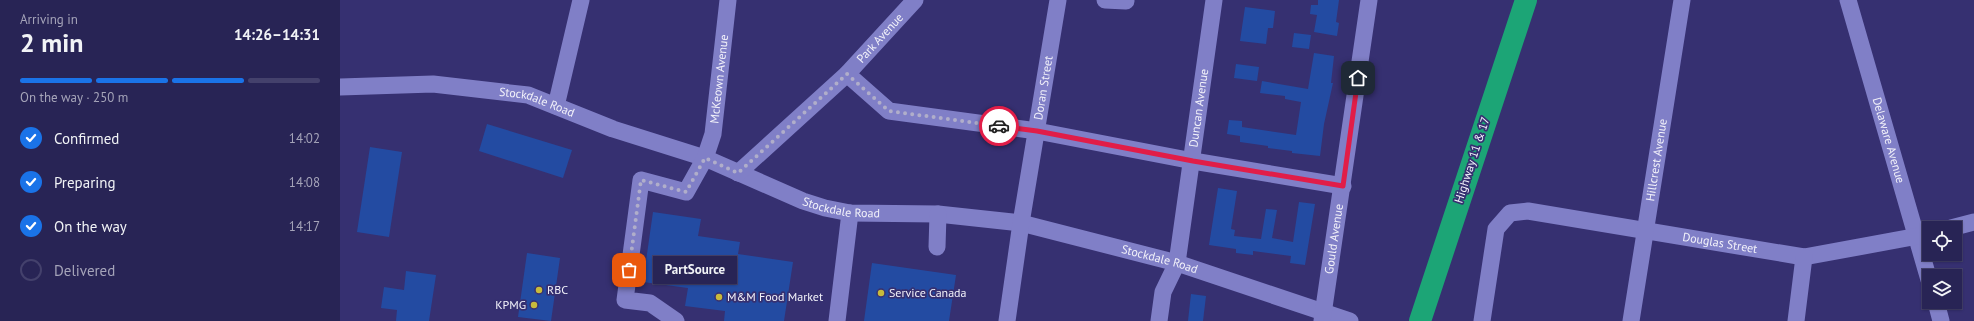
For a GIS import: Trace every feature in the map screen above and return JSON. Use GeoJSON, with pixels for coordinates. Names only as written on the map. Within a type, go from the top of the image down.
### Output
{"type":"FeatureCollection","features":[{"type":"Feature","properties":{"kind":"highway","name":"Highway 11 & 17"},"geometry":{"type":"LineString","coordinates":[[1420,321],[1526,0]]}},
{"type":"Feature","properties":{"kind":"street"},"geometry":{"type":"LineString","coordinates":[[556,106],[581,0]]}},
{"type":"Feature","properties":{"kind":"street","name":"McKeown Avenue"},"geometry":{"type":"LineString","coordinates":[[676,321],[650,304],[625,300],[641,180],[686,192],[705,158],[713,134],[728,0]]}},
{"type":"Feature","properties":{"kind":"street","name":"Park Avenue"},"geometry":{"type":"LineString","coordinates":[[738,173],[847,74],[915,0]]}},
{"type":"Feature","properties":{"kind":"street","name":"Doran Street"},"geometry":{"type":"LineString","coordinates":[[1007,321],[1021,223],[1058,0]]}},
{"type":"Feature","properties":{"kind":"street"},"geometry":{"type":"LineString","coordinates":[[1105,0],[1126,1]]}},
{"type":"Feature","properties":{"kind":"street","name":"Duncan Avenue"},"geometry":{"type":"LineString","coordinates":[[1159,321],[1163,292],[1177,263],[1193,161],[1214,0]]}},
{"type":"Feature","properties":{"kind":"street","name":"Gould Avenue"},"geometry":{"type":"LineString","coordinates":[[1323,317],[1369,0]]}},
{"type":"Feature","properties":{"kind":"street","name":"Hillcrest Avenue"},"geometry":{"type":"LineString","coordinates":[[1631,321],[1682,0]]}},
{"type":"Feature","properties":{"kind":"street","name":"Delaware Avenue"},"geometry":{"type":"LineString","coordinates":[[1848,0],[1922,233]]}},
{"type":"Feature","properties":{"kind":"street"},"geometry":{"type":"LineString","coordinates":[[847,74],[889,111],[1037,131],[1193,161],[1343,186]]}},
{"type":"Feature","properties":{"kind":"street","name":"Stockdale Road"},"geometry":{"type":"LineString","coordinates":[[340,87],[434,84],[528,95],[613,129],[705,158],[803,201],[824,208],[850,213],[938,214],[1021,223],[1177,263],[1323,317],[1350,321]]}},
{"type":"Feature","properties":{"kind":"street","name":"Douglas Street"},"geometry":{"type":"LineString","coordinates":[[1482,321],[1496,229],[1510,212],[1528,211],[1804,257],[1922,236]]}},
{"type":"Feature","properties":{"kind":"street"},"geometry":{"type":"LineString","coordinates":[[837,321],[850,213]]}},
{"type":"Feature","properties":{"kind":"street"},"geometry":{"type":"LineString","coordinates":[[937,247],[938,214]]}},
{"type":"Feature","properties":{"kind":"street"},"geometry":{"type":"LineString","coordinates":[[1962,225],[1974,222]]}},
{"type":"Feature","properties":{"kind":"street"},"geometry":{"type":"LineString","coordinates":[[1796,321],[1804,257]]}},
{"type":"Feature","properties":{"kind":"street"},"geometry":{"type":"LineString","coordinates":[[1938,309],[1941,321]]}},
{"type":"Feature","properties":{"kind":"building"},"geometry":{"type":"Polygon","coordinates":[[[1318,0],[1339,0],[1336,22],[1339,23],[1337,36],[1314,32],[1317,15],[1310,14],[1311,5],[1318,5],[1318,0]]]}},
{"type":"Feature","properties":{"kind":"building"},"geometry":{"type":"Polygon","coordinates":[[[1245,7],[1275,11],[1273,28],[1268,28],[1266,44],[1240,41],[1245,7]]]}},
{"type":"Feature","properties":{"kind":"building"},"geometry":{"type":"Polygon","coordinates":[[[1294,33],[1311,35],[1309,49],[1292,47],[1294,33]]]}},
{"type":"Feature","properties":{"kind":"building"},"geometry":{"type":"Polygon","coordinates":[[[1314,53],[1334,56],[1331,83],[1333,83],[1324,124],[1320,156],[1292,153],[1292,151],[1240,142],[1240,136],[1227,134],[1229,120],[1242,121],[1242,127],[1296,135],[1301,102],[1285,99],[1285,96],[1260,93],[1262,81],[1308,89],[1314,53]]]}},
{"type":"Feature","properties":{"kind":"building"},"geometry":{"type":"Polygon","coordinates":[[[1236,64],[1259,67],[1257,81],[1234,78],[1236,64]]]}},
{"type":"Feature","properties":{"kind":"building"},"geometry":{"type":"Polygon","coordinates":[[[487,124],[572,150],[563,178],[479,151],[487,124]]]}},
{"type":"Feature","properties":{"kind":"building"},"geometry":{"type":"Polygon","coordinates":[[[370,147],[402,152],[389,237],[357,232],[370,147]]]}},
{"type":"Feature","properties":{"kind":"building"},"geometry":{"type":"Polygon","coordinates":[[[1218,188],[1237,191],[1231,229],[1235,230],[1234,236],[1261,239],[1266,209],[1277,210],[1272,238],[1293,242],[1299,202],[1315,204],[1305,265],[1290,263],[1291,256],[1253,251],[1253,255],[1236,253],[1236,249],[1209,245],[1218,188]]]}},
{"type":"Feature","properties":{"kind":"building"},"geometry":{"type":"Polygon","coordinates":[[[653,212],[701,219],[698,236],[740,242],[738,254],[793,262],[784,321],[724,321],[725,311],[685,306],[688,288],[643,282],[653,212]]]}},
{"type":"Feature","properties":{"kind":"building"},"geometry":{"type":"Polygon","coordinates":[[[527,253],[560,258],[551,321],[518,317],[527,253]]]}},
{"type":"Feature","properties":{"kind":"building"},"geometry":{"type":"Polygon","coordinates":[[[872,263],[956,275],[949,321],[864,321],[872,263]]]}},
{"type":"Feature","properties":{"kind":"building"},"geometry":{"type":"Polygon","coordinates":[[[406,271],[436,275],[429,321],[396,321],[397,310],[381,308],[384,287],[404,290],[406,271]]]}},
{"type":"Feature","properties":{"kind":"building"},"geometry":{"type":"Polygon","coordinates":[[[1191,294],[1206,296],[1203,321],[1188,321],[1191,294]]]}},
{"type":"Feature","properties":{"kind":"way so far"},"geometry":{"type":"LineString","coordinates":[[629,270],[641,180],[686,192],[705,158],[738,173],[847,74],[889,111],[999,126]]}},
{"type":"Feature","properties":{"kind":"place","name":"PartSource"},"geometry":{"type":"Point","coordinates":[629,270]}},
{"type":"Feature","properties":{"kind":"place","name":"RBC"},"geometry":{"type":"Point","coordinates":[539,290]}},
{"type":"Feature","properties":{"kind":"place","name":"Service Canada"},"geometry":{"type":"Point","coordinates":[881,293]}},
{"type":"Feature","properties":{"kind":"place","name":"M&M Food Market"},"geometry":{"type":"Point","coordinates":[719,297]}},
{"type":"Feature","properties":{"kind":"place","name":"KPMG"},"geometry":{"type":"Point","coordinates":[534,305]}},
{"type":"Feature","properties":{"kind":"route"},"geometry":{"type":"LineString","coordinates":[[999,126],[1037,131],[1193,161],[1343,186],[1358,78]]}}]}
